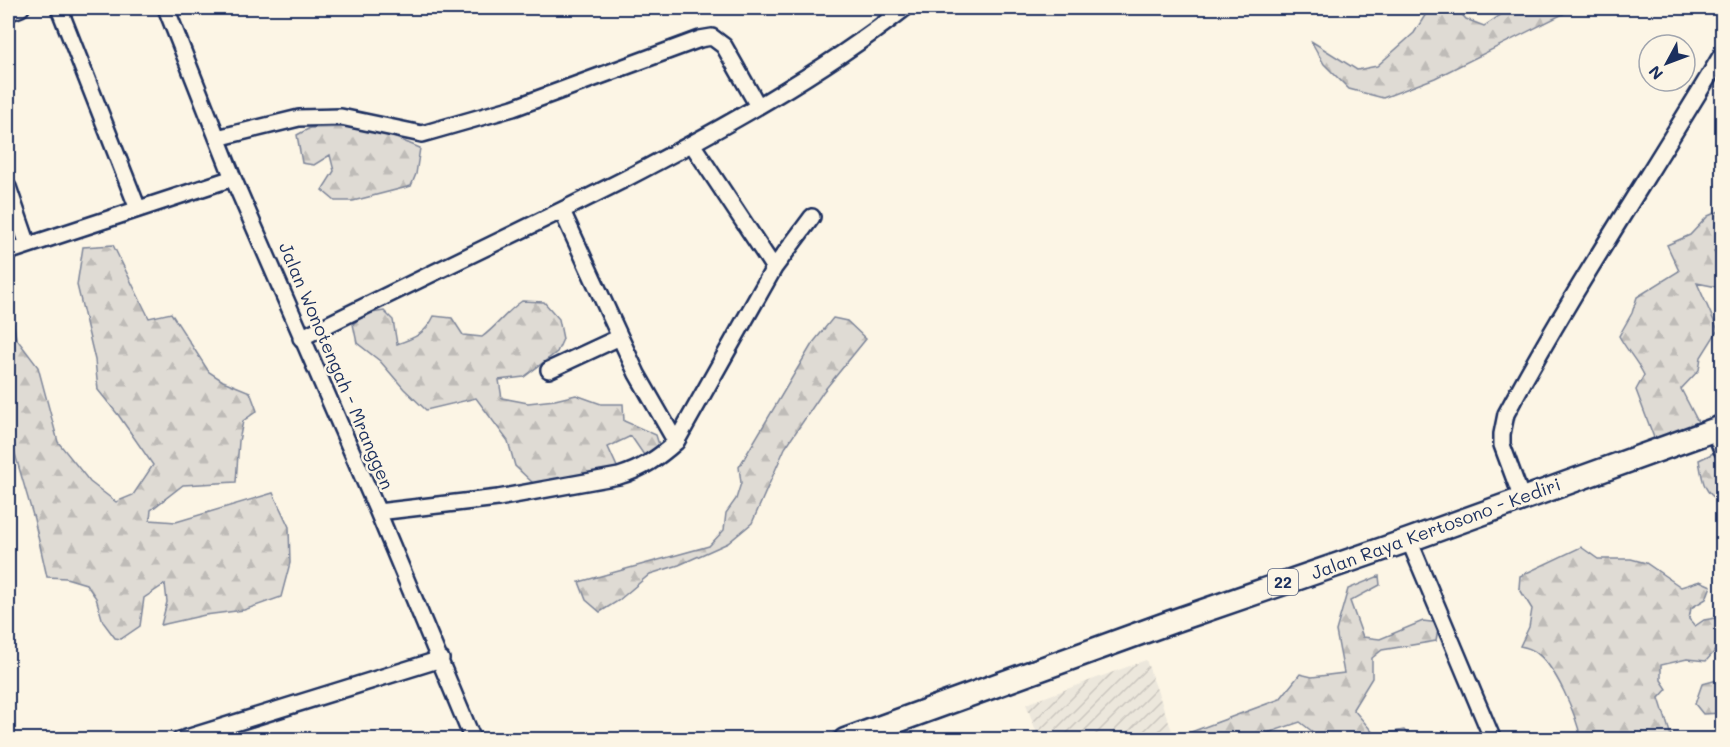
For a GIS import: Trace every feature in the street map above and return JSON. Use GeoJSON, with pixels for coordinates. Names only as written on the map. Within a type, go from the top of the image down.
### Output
{"type":"FeatureCollection","features":[{"type":"Feature","properties":{"kind":"highway","name":"Jalan Raya Kertosono - Kediri"},"geometry":{"type":"LineString","coordinates":[[845,740],[1521,499],[1720,436]]}},
{"type":"Feature","properties":{"kind":"street"},"geometry":{"type":"LineString","coordinates":[[58,8],[138,209]]}},
{"type":"Feature","properties":{"kind":"street","name":"Jalan Wonotengah - Mranggen"},"geometry":{"type":"LineString","coordinates":[[166,8],[233,178],[441,659],[473,740]]}},
{"type":"Feature","properties":{"kind":"street"},"geometry":{"type":"LineString","coordinates":[[301,338],[393,291],[562,211],[692,144],[807,77],[873,33],[905,8]]}},
{"type":"Feature","properties":{"kind":"street"},"geometry":{"type":"LineString","coordinates":[[217,138],[299,118],[341,117],[422,134],[513,108],[700,39],[712,37],[724,46],[758,106]]}},
{"type":"Feature","properties":{"kind":"street"},"geometry":{"type":"LineString","coordinates":[[1521,499],[1502,446],[1506,414],[1584,277],[1665,152],[1722,54]]}},
{"type":"Feature","properties":{"kind":"street"},"geometry":{"type":"LineString","coordinates":[[692,144],[774,268]]}},
{"type":"Feature","properties":{"kind":"street"},"geometry":{"type":"LineString","coordinates":[[8,252],[233,178]]}},
{"type":"Feature","properties":{"kind":"street"},"geometry":{"type":"LineString","coordinates":[[8,187],[28,245]]}},
{"type":"Feature","properties":{"kind":"street"},"geometry":{"type":"LineString","coordinates":[[562,211],[638,374],[676,442]]}},
{"type":"Feature","properties":{"kind":"street"},"geometry":{"type":"LineString","coordinates":[[378,512],[498,498],[619,476],[635,472],[657,459],[676,442],[774,268],[812,217]]}},
{"type":"Feature","properties":{"kind":"street"},"geometry":{"type":"LineString","coordinates":[[549,370],[620,337]]}},
{"type":"Feature","properties":{"kind":"street"},"geometry":{"type":"LineString","coordinates":[[1409,540],[1493,740]]}},
{"type":"Feature","properties":{"kind":"street"},"geometry":{"type":"LineString","coordinates":[[180,740],[441,659]]}},
{"type":"Feature","properties":{"kind":"shaded area"},"geometry":{"type":"Polygon","coordinates":[[[1146,660],[1175,739],[1039,739],[1026,704],[1146,660]]]}},
{"type":"Feature","properties":{"kind":"green space"},"geometry":{"type":"Polygon","coordinates":[[[1456,8],[1466,19],[1484,26],[1511,8],[1575,8],[1435,78],[1383,98],[1349,89],[1324,64],[1311,41],[1357,70],[1377,66],[1414,33],[1429,9],[1456,8]]]}},
{"type":"Feature","properties":{"kind":"green space"},"geometry":{"type":"Polygon","coordinates":[[[354,127],[391,136],[420,148],[416,174],[411,186],[353,201],[335,201],[322,190],[334,171],[330,155],[314,165],[302,163],[297,135],[310,128],[354,127]]]}},
{"type":"Feature","properties":{"kind":"green space"},"geometry":{"type":"Polygon","coordinates":[[[1722,210],[1722,248],[1714,251],[1722,270],[1722,288],[1697,283],[1718,330],[1701,357],[1699,370],[1681,389],[1698,422],[1656,443],[1636,390],[1644,375],[1619,336],[1632,313],[1637,297],[1679,271],[1667,245],[1690,235],[1708,216],[1722,210]]]}},
{"type":"Feature","properties":{"kind":"green space"},"geometry":{"type":"Polygon","coordinates":[[[113,245],[149,318],[171,313],[209,372],[223,381],[250,392],[257,411],[243,421],[236,482],[183,485],[151,510],[150,520],[176,522],[273,493],[289,527],[290,563],[281,597],[244,610],[205,615],[161,625],[167,602],[165,584],[144,598],[140,626],[121,639],[115,638],[103,622],[96,598],[86,584],[66,578],[47,577],[34,519],[8,430],[8,288],[16,338],[38,367],[58,442],[90,482],[116,502],[133,495],[153,465],[98,390],[95,360],[77,285],[83,247],[113,245]]]}},
{"type":"Feature","properties":{"kind":"green space"},"geometry":{"type":"Polygon","coordinates":[[[522,301],[544,302],[559,319],[563,339],[557,352],[524,377],[499,380],[502,398],[528,403],[576,395],[601,404],[623,404],[624,421],[656,435],[660,448],[646,458],[631,436],[608,447],[618,469],[534,484],[515,466],[508,441],[476,398],[426,410],[380,361],[357,343],[353,324],[365,314],[384,311],[393,320],[397,344],[419,334],[434,316],[452,318],[463,335],[482,337],[522,301]]]}},
{"type":"Feature","properties":{"kind":"green space"},"geometry":{"type":"Polygon","coordinates":[[[833,318],[847,321],[866,339],[823,392],[785,448],[752,523],[728,543],[679,565],[650,574],[618,601],[600,612],[586,600],[579,582],[709,546],[724,530],[726,513],[736,499],[741,483],[739,467],[812,344],[833,318]]]}},
{"type":"Feature","properties":{"kind":"green space"},"geometry":{"type":"Polygon","coordinates":[[[1722,449],[1722,501],[1711,495],[1704,485],[1699,460],[1722,449]]]}},
{"type":"Feature","properties":{"kind":"green space"},"geometry":{"type":"Polygon","coordinates":[[[1581,547],[1598,559],[1631,559],[1646,563],[1681,587],[1700,581],[1711,586],[1706,599],[1691,608],[1689,619],[1695,626],[1704,620],[1715,618],[1721,637],[1718,646],[1706,661],[1687,659],[1661,665],[1661,680],[1667,689],[1659,698],[1672,739],[1581,739],[1570,704],[1550,667],[1534,651],[1520,646],[1529,627],[1532,609],[1519,588],[1520,576],[1581,547]]]}},
{"type":"Feature","properties":{"kind":"green space"},"geometry":{"type":"Polygon","coordinates":[[[1379,576],[1380,585],[1350,601],[1363,637],[1380,639],[1423,621],[1439,623],[1436,641],[1382,650],[1372,658],[1372,678],[1353,709],[1375,735],[1404,730],[1411,739],[1322,739],[1300,722],[1250,739],[1184,739],[1183,735],[1280,699],[1300,674],[1312,677],[1344,673],[1336,631],[1348,589],[1379,576]]]}},
{"type":"Feature","properties":{"kind":"green space"},"geometry":{"type":"Polygon","coordinates":[[[1722,679],[1722,713],[1703,714],[1695,704],[1702,684],[1722,679]]]}}]}
